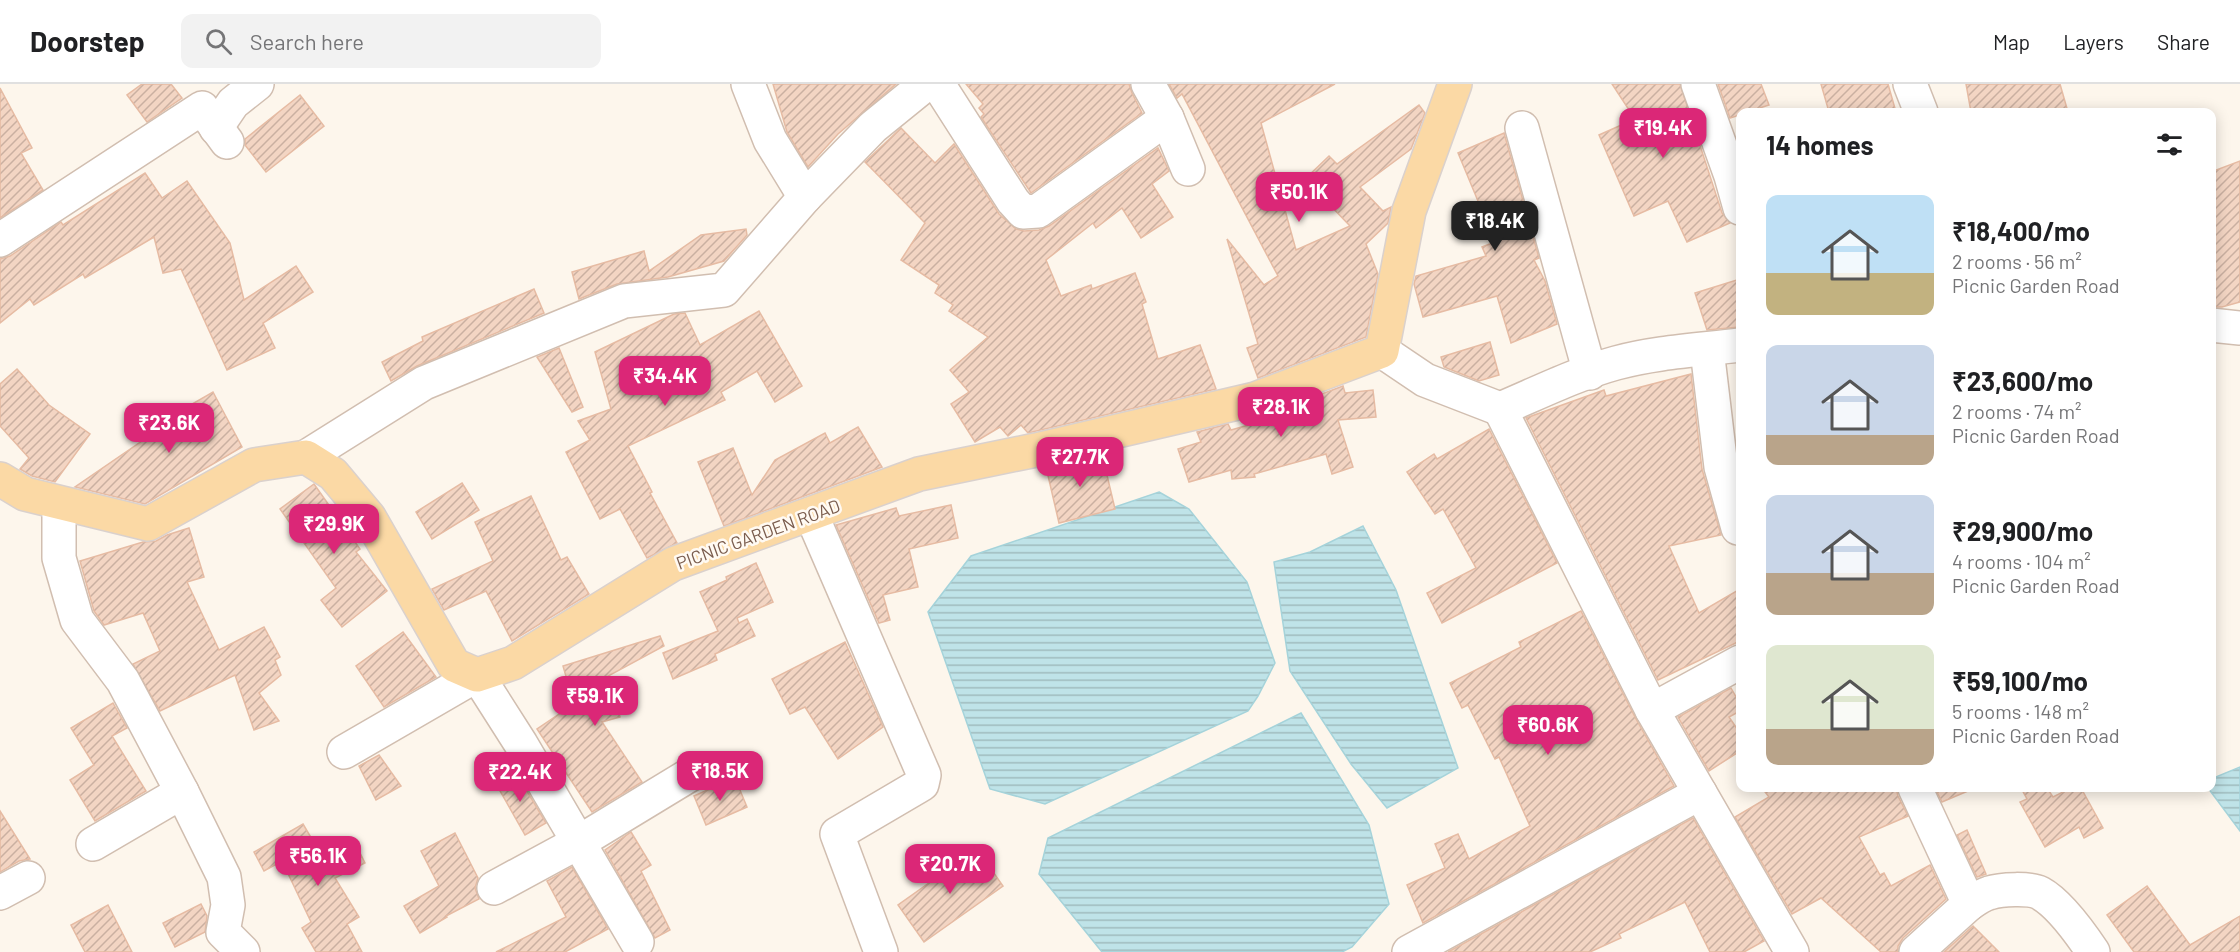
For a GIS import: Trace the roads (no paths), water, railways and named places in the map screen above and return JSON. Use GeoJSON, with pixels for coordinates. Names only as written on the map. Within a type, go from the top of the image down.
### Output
{"type":"FeatureCollection","features":[{"type":"Feature","properties":{"kind":"main road"},"geometry":{"type":"LineString","coordinates":[[1382,351],[1408,211],[1455,84]]}},
{"type":"Feature","properties":{"kind":"main road","name":"PICNIC GARDEN ROAD"},"geometry":{"type":"LineString","coordinates":[[477,675],[513,663],[673,564],[919,474],[1036,450],[1255,399],[1382,351]]}},
{"type":"Feature","properties":{"kind":"main road"},"geometry":{"type":"LineString","coordinates":[[0,479],[25,494],[148,524],[254,465],[306,457],[333,474],[369,517],[454,665],[477,675]]}},
{"type":"Feature","properties":{"kind":"street"},"geometry":{"type":"LineString","coordinates":[[215,126],[231,84]]}},
{"type":"Feature","properties":{"kind":"street"},"geometry":{"type":"LineString","coordinates":[[0,240],[215,126],[233,103],[257,84]]}},
{"type":"Feature","properties":{"kind":"street"},"geometry":{"type":"LineString","coordinates":[[748,84],[771,140],[805,197]]}},
{"type":"Feature","properties":{"kind":"street"},"geometry":{"type":"LineString","coordinates":[[306,457],[424,383],[624,301],[724,290],[805,197],[873,127],[926,84]]}},
{"type":"Feature","properties":{"kind":"street"},"geometry":{"type":"LineString","coordinates":[[938,84],[1012,201],[1023,212],[1038,211],[1167,118]]}},
{"type":"Feature","properties":{"kind":"street"},"geometry":{"type":"LineString","coordinates":[[1148,84],[1167,118],[1188,169]]}},
{"type":"Feature","properties":{"kind":"street"},"geometry":{"type":"LineString","coordinates":[[1698,84],[1735,175]]}},
{"type":"Feature","properties":{"kind":"street"},"geometry":{"type":"LineString","coordinates":[[1910,84],[1919,108]]}},
{"type":"Feature","properties":{"kind":"street"},"geometry":{"type":"LineString","coordinates":[[1522,128],[1590,373]]}},
{"type":"Feature","properties":{"kind":"street"},"geometry":{"type":"LineString","coordinates":[[2216,326],[2240,328]]}},
{"type":"Feature","properties":{"kind":"street"},"geometry":{"type":"LineString","coordinates":[[1500,409],[1551,387],[1617,363],[1736,346]]}},
{"type":"Feature","properties":{"kind":"street"},"geometry":{"type":"LineString","coordinates":[[1700,350],[1708,358],[1721,467],[1736,521]]}},
{"type":"Feature","properties":{"kind":"street"},"geometry":{"type":"LineString","coordinates":[[1382,351],[1425,380],[1500,409],[1652,710],[1792,952]]}},
{"type":"Feature","properties":{"kind":"street"},"geometry":{"type":"LineString","coordinates":[[59,503],[59,558],[77,620],[123,681],[182,792],[224,877],[228,904],[223,932],[243,952]]}},
{"type":"Feature","properties":{"kind":"street"},"geometry":{"type":"LineString","coordinates":[[811,514],[924,775],[922,784],[837,834],[881,952]]}},
{"type":"Feature","properties":{"kind":"street"},"geometry":{"type":"LineString","coordinates":[[1652,710],[1736,664]]}},
{"type":"Feature","properties":{"kind":"street"},"geometry":{"type":"LineString","coordinates":[[344,752],[477,675],[521,744],[637,942]]}},
{"type":"Feature","properties":{"kind":"street"},"geometry":{"type":"LineString","coordinates":[[494,888],[579,842],[696,771]]}},
{"type":"Feature","properties":{"kind":"street"},"geometry":{"type":"LineString","coordinates":[[93,844],[182,792]]}},
{"type":"Feature","properties":{"kind":"street"},"geometry":{"type":"LineString","coordinates":[[1918,792],[1969,904]]}},
{"type":"Feature","properties":{"kind":"street"},"geometry":{"type":"LineString","coordinates":[[1417,950],[1700,793]]}},
{"type":"Feature","properties":{"kind":"street"},"geometry":{"type":"LineString","coordinates":[[0,893],[28,878]]}},
{"type":"Feature","properties":{"kind":"street"},"geometry":{"type":"LineString","coordinates":[[1916,952],[1969,904],[1989,893],[2013,890],[2039,893],[2078,930],[2093,952]]}},
{"type":"Feature","properties":{"kind":"water"},"geometry":{"type":"Polygon","coordinates":[[[1159,492],[1189,509],[1247,582],[1275,663],[1258,696],[1248,711],[1045,804],[990,789],[928,612],[971,556],[1159,492]]]}},
{"type":"Feature","properties":{"kind":"water"},"geometry":{"type":"Polygon","coordinates":[[[1363,526],[1396,590],[1458,768],[1387,808],[1351,764],[1290,671],[1274,562],[1310,552],[1363,526]]]}},
{"type":"Feature","properties":{"kind":"water"},"geometry":{"type":"Polygon","coordinates":[[[1301,713],[1369,825],[1389,904],[1352,947],[1342,952],[1102,952],[1039,874],[1048,838],[1301,713]]]}},
{"type":"Feature","properties":{"kind":"water"},"geometry":{"type":"Polygon","coordinates":[[[2240,767],[2240,831],[2211,792],[2216,792],[2216,777],[2240,767]]]}}]}
